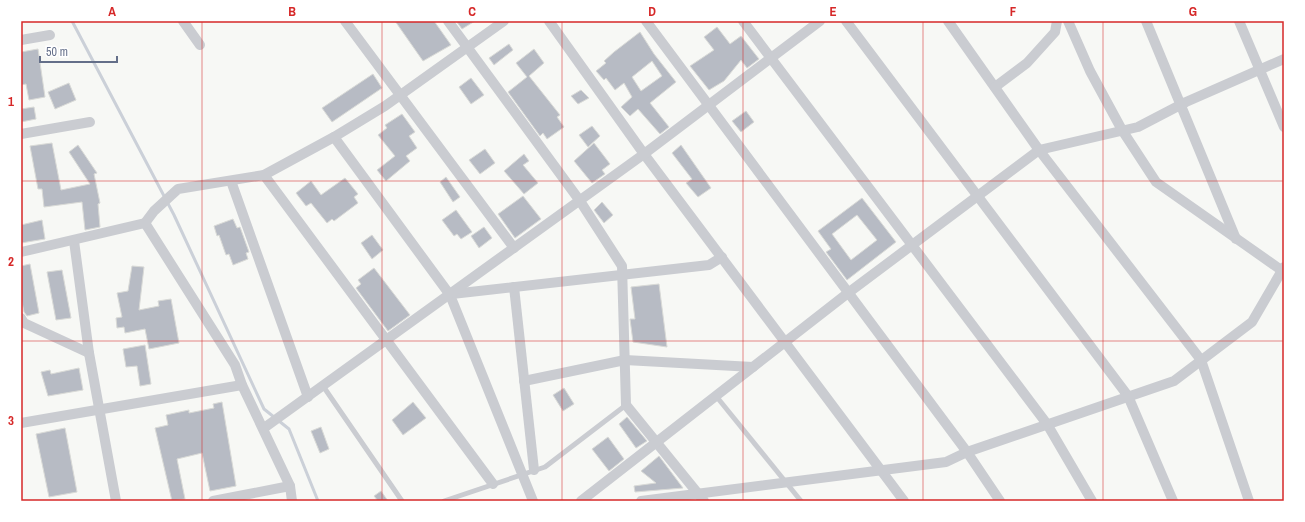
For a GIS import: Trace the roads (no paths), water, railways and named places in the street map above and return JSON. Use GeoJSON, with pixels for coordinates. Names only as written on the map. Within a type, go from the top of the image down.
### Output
{"type":"FeatureCollection","features":[{"type":"Feature","properties":{"kind":"street"},"geometry":{"type":"LineString","coordinates":[[183,21],[200,45]]}},
{"type":"Feature","properties":{"kind":"street"},"geometry":{"type":"LineString","coordinates":[[344,21],[514,248]]}},
{"type":"Feature","properties":{"kind":"street"},"geometry":{"type":"LineString","coordinates":[[448,21],[580,201],[622,266],[626,405],[658,442],[701,497]]}},
{"type":"Feature","properties":{"kind":"street"},"geometry":{"type":"LineString","coordinates":[[21,252],[74,241],[145,223],[154,211],[178,189],[264,175],[334,137],[400,95],[504,21]]}},
{"type":"Feature","properties":{"kind":"street"},"geometry":{"type":"LineString","coordinates":[[549,21],[644,154],[904,501]]}},
{"type":"Feature","properties":{"kind":"street"},"geometry":{"type":"LineString","coordinates":[[646,21],[967,452],[1000,501]]}},
{"type":"Feature","properties":{"kind":"street"},"geometry":{"type":"LineString","coordinates":[[743,21],[1047,424],[1092,501]]}},
{"type":"Feature","properties":{"kind":"street"},"geometry":{"type":"LineString","coordinates":[[264,428],[580,201],[820,21]]}},
{"type":"Feature","properties":{"kind":"street"},"geometry":{"type":"LineString","coordinates":[[846,21],[1128,396],[1173,501]]}},
{"type":"Feature","properties":{"kind":"street"},"geometry":{"type":"LineString","coordinates":[[995,87],[1027,63],[1055,32],[1056,21]]}},
{"type":"Feature","properties":{"kind":"street"},"geometry":{"type":"LineString","coordinates":[[641,501],[701,497],[786,482],[946,462],[967,452],[1174,381],[1252,322],[1283,269],[1236,239],[1156,182],[1122,130],[1090,71],[1068,21]]}},
{"type":"Feature","properties":{"kind":"street"},"geometry":{"type":"LineString","coordinates":[[1146,21],[1236,239]]}},
{"type":"Feature","properties":{"kind":"street"},"geometry":{"type":"LineString","coordinates":[[1239,21],[1284,128]]}},
{"type":"Feature","properties":{"kind":"street"},"geometry":{"type":"LineString","coordinates":[[953,23],[1039,150],[1201,360],[1249,501]]}},
{"type":"Feature","properties":{"kind":"street"},"geometry":{"type":"LineString","coordinates":[[21,40],[50,35]]}},
{"type":"Feature","properties":{"kind":"street"},"geometry":{"type":"LineString","coordinates":[[581,501],[848,293],[913,246],[1039,150],[1138,127],[1181,104],[1258,69],[1284,59]]}},
{"type":"Feature","properties":{"kind":"street"},"geometry":{"type":"LineString","coordinates":[[21,134],[90,122]]}},
{"type":"Feature","properties":{"kind":"street"},"geometry":{"type":"LineString","coordinates":[[334,137],[450,294],[533,501]]}},
{"type":"Feature","properties":{"kind":"street"},"geometry":{"type":"LineString","coordinates":[[264,175],[493,484]]}},
{"type":"Feature","properties":{"kind":"street"},"geometry":{"type":"LineString","coordinates":[[231,181],[308,397]]}},
{"type":"Feature","properties":{"kind":"street"},"geometry":{"type":"LineString","coordinates":[[145,223],[235,365],[242,385],[264,428],[290,486],[292,501]]}},
{"type":"Feature","properties":{"kind":"street"},"geometry":{"type":"LineString","coordinates":[[74,241],[89,353],[116,501]]}},
{"type":"Feature","properties":{"kind":"street"},"geometry":{"type":"LineString","coordinates":[[450,294],[709,265],[722,257]]}},
{"type":"Feature","properties":{"kind":"street"},"geometry":{"type":"LineString","coordinates":[[514,287],[534,470]]}},
{"type":"Feature","properties":{"kind":"street"},"geometry":{"type":"LineString","coordinates":[[21,318],[24,323],[89,353]]}},
{"type":"Feature","properties":{"kind":"street"},"geometry":{"type":"LineString","coordinates":[[524,381],[625,360],[753,366]]}},
{"type":"Feature","properties":{"kind":"street"},"geometry":{"type":"LineString","coordinates":[[21,423],[99,408],[242,385]]}},
{"type":"Feature","properties":{"kind":"street"},"geometry":{"type":"LineString","coordinates":[[213,501],[290,486]]}},
{"type":"Feature","properties":{"kind":"lane"},"geometry":{"type":"LineString","coordinates":[[324,386],[402,501]]}},
{"type":"Feature","properties":{"kind":"lane"},"geometry":{"type":"LineString","coordinates":[[716,396],[801,501]]}},
{"type":"Feature","properties":{"kind":"lane"},"geometry":{"type":"LineString","coordinates":[[444,501],[545,466],[626,405]]}},
{"type":"Feature","properties":{"kind":"waterway"},"geometry":{"type":"LineString","coordinates":[[72,21],[174,215],[264,409],[274,417]]}},
{"type":"Feature","properties":{"kind":"waterway"},"geometry":{"type":"LineString","coordinates":[[279,421],[289,429],[318,501]]}}]}
